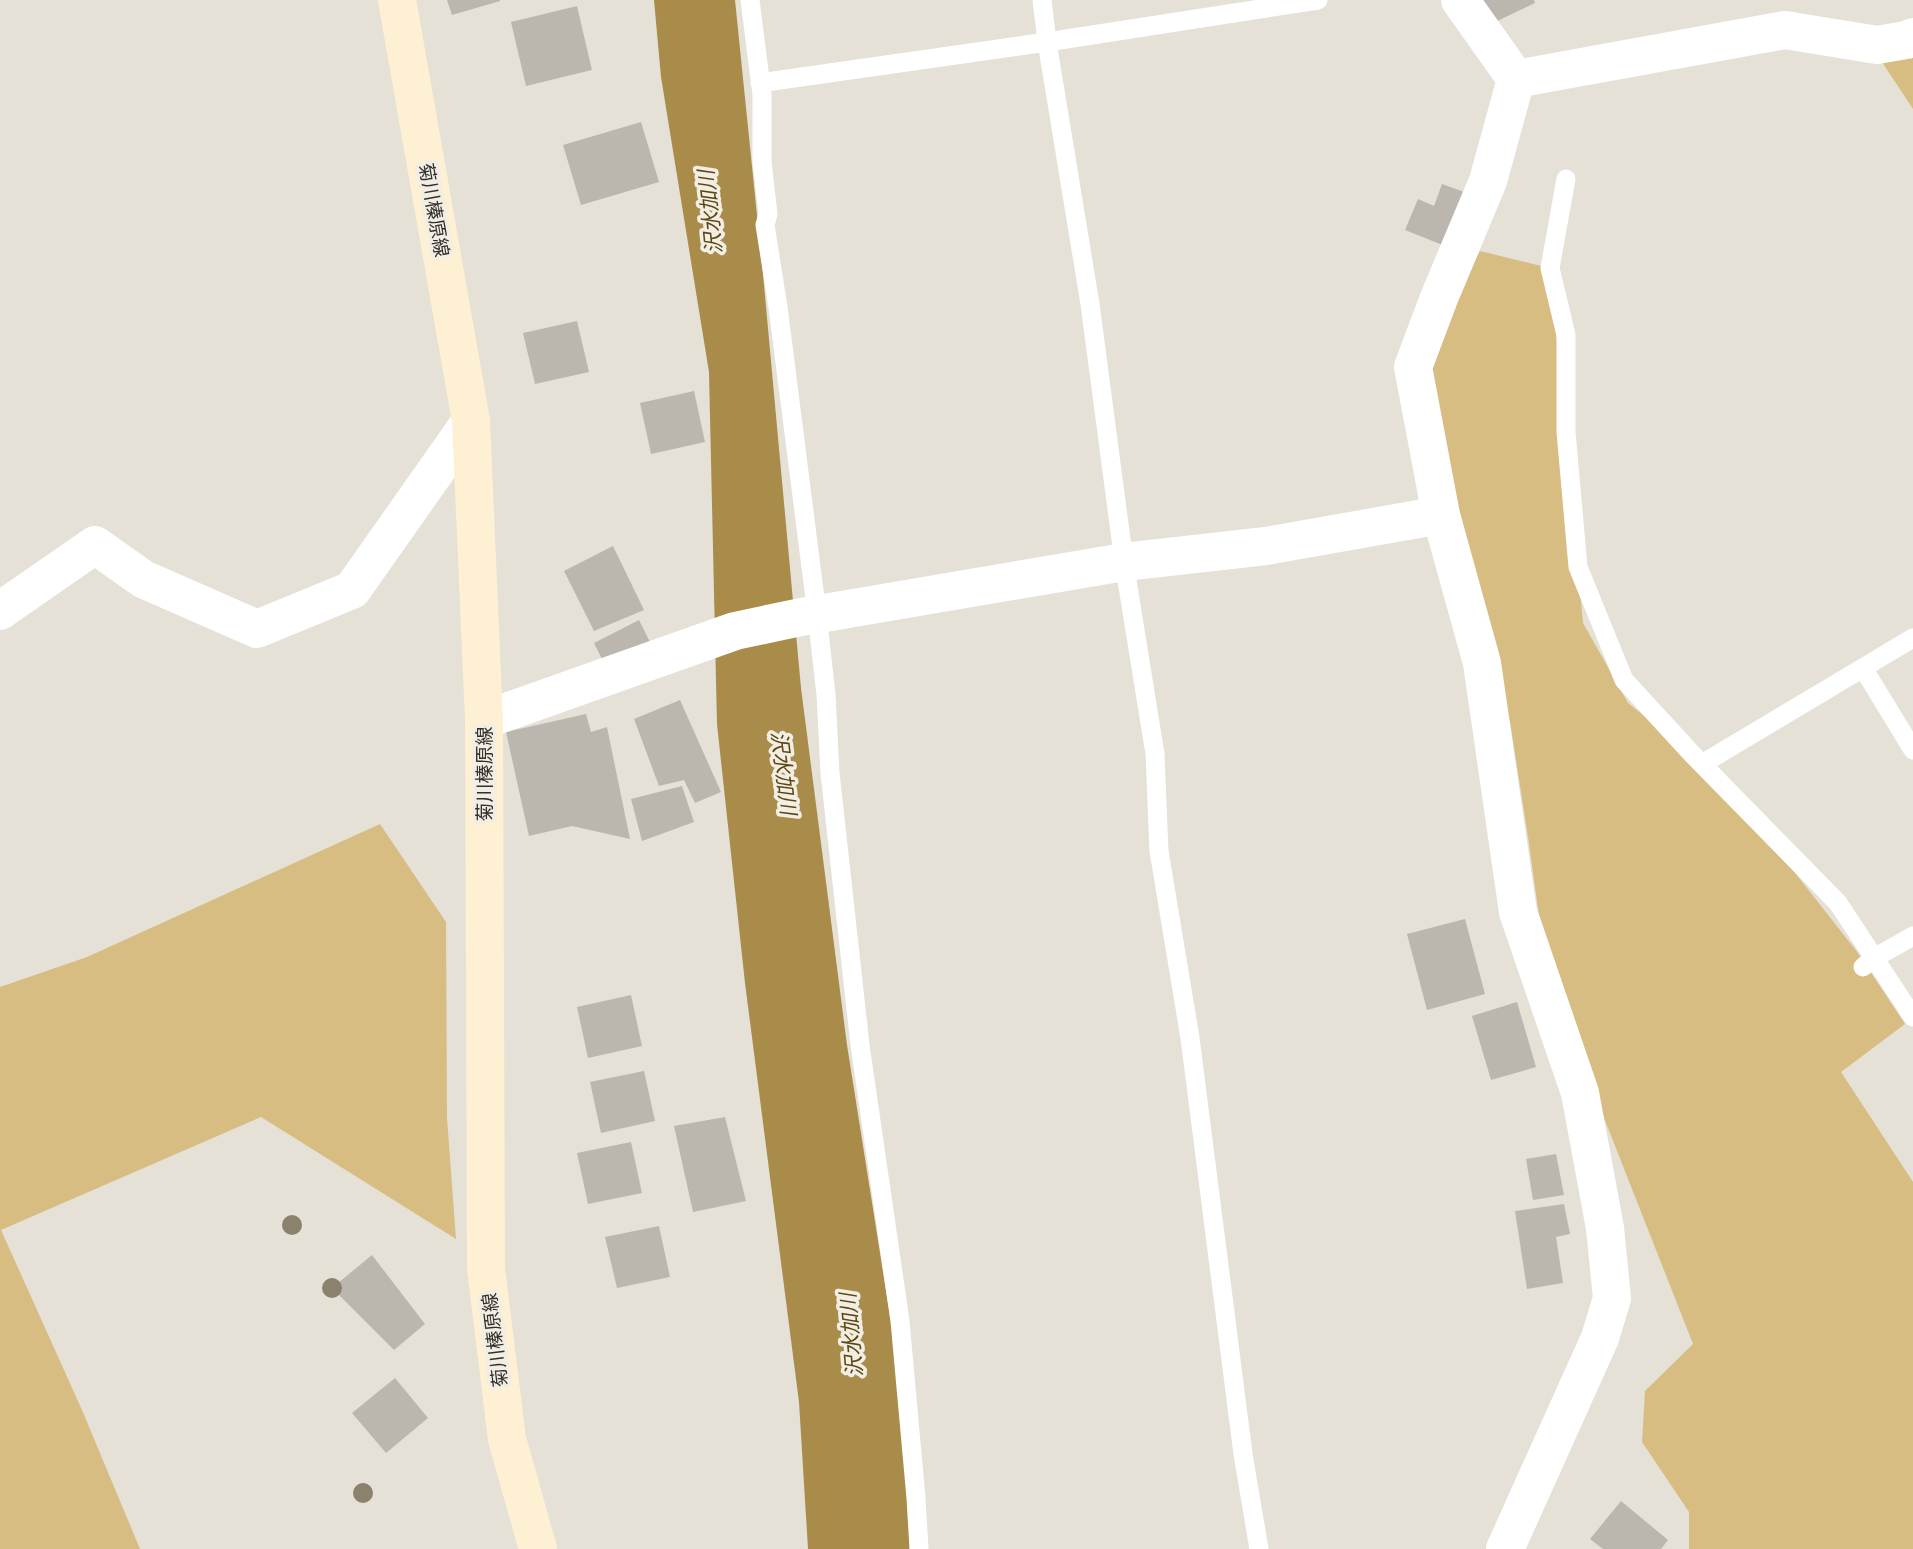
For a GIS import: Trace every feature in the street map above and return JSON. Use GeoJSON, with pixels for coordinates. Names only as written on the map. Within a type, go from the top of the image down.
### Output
{"type":"FeatureCollection","features":[{"type":"Feature","properties":{"kind":"main road","name":"菊川榛原線"},"geometry":{"type":"LineString","coordinates":[[397,0],[471,421],[484,720],[486,1269],[507,1439],[538,1549]]}},
{"type":"Feature","properties":{"kind":"street"},"geometry":{"type":"LineString","coordinates":[[1460,0],[1516,79]]}},
{"type":"Feature","properties":{"kind":"street"},"geometry":{"type":"LineString","coordinates":[[1516,79],[1785,30],[1877,45],[1913,37]]}},
{"type":"Feature","properties":{"kind":"street"},"geometry":{"type":"LineString","coordinates":[[1505,1549],[1600,1338],[1612,1298],[1605,1228],[1580,1093],[1518,912],[1482,663],[1441,515],[1413,368],[1488,181],[1516,79]]}},
{"type":"Feature","properties":{"kind":"street"},"geometry":{"type":"LineString","coordinates":[[0,611],[95,545],[143,579],[257,629],[352,590],[471,421]]}},
{"type":"Feature","properties":{"kind":"street"},"geometry":{"type":"LineString","coordinates":[[484,720],[734,631],[1124,562],[1266,546],[1441,515]]}},
{"type":"Feature","properties":{"kind":"lane"},"geometry":{"type":"LineString","coordinates":[[750,0],[760,83],[762,162],[768,214],[765,225],[778,307],[809,616],[825,695],[830,773],[860,1045],[900,1321],[919,1549]]}},
{"type":"Feature","properties":{"kind":"lane"},"geometry":{"type":"LineString","coordinates":[[1042,0],[1090,304],[1124,562],[1155,754],[1159,851],[1190,1038],[1243,1454],[1259,1549]]}},
{"type":"Feature","properties":{"kind":"lane"},"geometry":{"type":"LineString","coordinates":[[760,83],[1318,0]]}},
{"type":"Feature","properties":{"kind":"lane"},"geometry":{"type":"LineString","coordinates":[[1566,180],[1550,268],[1566,335],[1566,432],[1578,567],[1624,680],[1838,903],[1868,962],[1913,1017]]}},
{"type":"Feature","properties":{"kind":"lane"},"geometry":{"type":"LineString","coordinates":[[1702,764],[1913,638]]}},
{"type":"Feature","properties":{"kind":"lane"},"geometry":{"type":"LineString","coordinates":[[1863,667],[1913,750]]}},
{"type":"Feature","properties":{"kind":"lane"},"geometry":{"type":"LineString","coordinates":[[1868,962],[1913,936]]}},
{"type":"Feature","properties":{"kind":"shaded area"},"geometry":{"type":"Polygon","coordinates":[[[1913,54],[1913,109],[1882,62],[1913,54]]]}},
{"type":"Feature","properties":{"kind":"shaded area"},"geometry":{"type":"Polygon","coordinates":[[[1480,251],[1550,268],[1583,623],[1628,703],[1693,755],[1740,803],[1858,953],[1905,1024],[1841,1072],[1913,1182],[1913,1549],[1689,1549],[1689,1512],[1642,1442],[1645,1391],[1693,1344],[1547,973],[1510,722],[1418,384],[1445,311],[1480,251]]]}},
{"type":"Feature","properties":{"kind":"shaded area"},"geometry":{"type":"Polygon","coordinates":[[[380,824],[446,922],[447,1118],[456,1239],[261,1117],[1,1230],[82,1410],[140,1549],[0,1549],[0,987],[87,957],[380,824]]]}},
{"type":"Feature","properties":{"kind":"water","name":"沢水加川"},"geometry":{"type":"Polygon","coordinates":[[[654,0],[735,0],[801,688],[847,1045],[900,1379],[910,1549],[808,1549],[799,1402],[745,983],[717,724],[709,372],[661,77],[654,0]]]}},
{"type":"Feature","properties":{"kind":"building"},"geometry":{"type":"Polygon","coordinates":[[[447,0],[500,0],[500,1],[452,15],[447,0]]]}},
{"type":"Feature","properties":{"kind":"building"},"geometry":{"type":"Polygon","coordinates":[[[1475,0],[1534,0],[1535,3],[1489,25],[1475,0]]]}},
{"type":"Feature","properties":{"kind":"building"},"geometry":{"type":"Polygon","coordinates":[[[577,6],[592,70],[526,86],[511,22],[577,6]]]}},
{"type":"Feature","properties":{"kind":"building"},"geometry":{"type":"Polygon","coordinates":[[[641,122],[659,182],[581,205],[563,145],[641,122]]]}},
{"type":"Feature","properties":{"kind":"building"},"geometry":{"type":"Polygon","coordinates":[[[1442,184],[1467,193],[1445,246],[1405,230],[1418,199],[1434,206],[1442,184]]]}},
{"type":"Feature","properties":{"kind":"building"},"geometry":{"type":"Polygon","coordinates":[[[577,321],[589,372],[535,384],[523,333],[577,321]]]}},
{"type":"Feature","properties":{"kind":"building"},"geometry":{"type":"Polygon","coordinates":[[[694,391],[705,442],[651,454],[640,403],[694,391]]]}},
{"type":"Feature","properties":{"kind":"building"},"geometry":{"type":"Polygon","coordinates":[[[613,546],[644,610],[594,631],[564,571],[613,546]]]}},
{"type":"Feature","properties":{"kind":"building"},"geometry":{"type":"Polygon","coordinates":[[[639,620],[651,644],[606,667],[594,643],[639,620]]]}},
{"type":"Feature","properties":{"kind":"building"},"geometry":{"type":"Polygon","coordinates":[[[680,700],[721,792],[695,803],[684,780],[659,786],[634,719],[680,700]]]}},
{"type":"Feature","properties":{"kind":"building"},"geometry":{"type":"Polygon","coordinates":[[[586,714],[591,732],[607,727],[630,839],[572,826],[529,836],[506,732],[586,714]]]}},
{"type":"Feature","properties":{"kind":"building"},"geometry":{"type":"Polygon","coordinates":[[[682,786],[694,822],[642,841],[631,799],[682,786]]]}},
{"type":"Feature","properties":{"kind":"building"},"geometry":{"type":"Polygon","coordinates":[[[1465,919],[1485,994],[1427,1010],[1407,934],[1465,919]]]}},
{"type":"Feature","properties":{"kind":"building"},"geometry":{"type":"Polygon","coordinates":[[[631,995],[642,1046],[588,1058],[577,1007],[631,995]]]}},
{"type":"Feature","properties":{"kind":"building"},"geometry":{"type":"Polygon","coordinates":[[[1517,1002],[1536,1067],[1491,1080],[1472,1016],[1517,1002]]]}},
{"type":"Feature","properties":{"kind":"building"},"geometry":{"type":"Polygon","coordinates":[[[644,1071],[655,1121],[601,1133],[590,1082],[644,1071]]]}},
{"type":"Feature","properties":{"kind":"building"},"geometry":{"type":"Polygon","coordinates":[[[725,1117],[746,1201],[693,1212],[674,1126],[725,1117]]]}},
{"type":"Feature","properties":{"kind":"building"},"geometry":{"type":"Polygon","coordinates":[[[631,1142],[642,1193],[588,1204],[577,1153],[631,1142]]]}},
{"type":"Feature","properties":{"kind":"building"},"geometry":{"type":"Polygon","coordinates":[[[1556,1154],[1564,1195],[1533,1200],[1526,1159],[1556,1154]]]}},
{"type":"Feature","properties":{"kind":"building"},"geometry":{"type":"Polygon","coordinates":[[[1564,1204],[1570,1234],[1556,1237],[1563,1283],[1527,1289],[1515,1211],[1564,1204]]]}},
{"type":"Feature","properties":{"kind":"building"},"geometry":{"type":"Polygon","coordinates":[[[659,1226],[670,1277],[617,1288],[605,1237],[659,1226]]]}},
{"type":"Feature","properties":{"kind":"building"},"geometry":{"type":"Polygon","coordinates":[[[372,1255],[425,1324],[394,1350],[332,1288],[372,1255]]]}},
{"type":"Feature","properties":{"kind":"building"},"geometry":{"type":"Polygon","coordinates":[[[395,1378],[428,1418],[386,1453],[352,1413],[395,1378]]]}},
{"type":"Feature","properties":{"kind":"building"},"geometry":{"type":"Polygon","coordinates":[[[1621,1501],[1668,1540],[1661,1549],[1603,1549],[1590,1539],[1621,1501]]]}}]}
